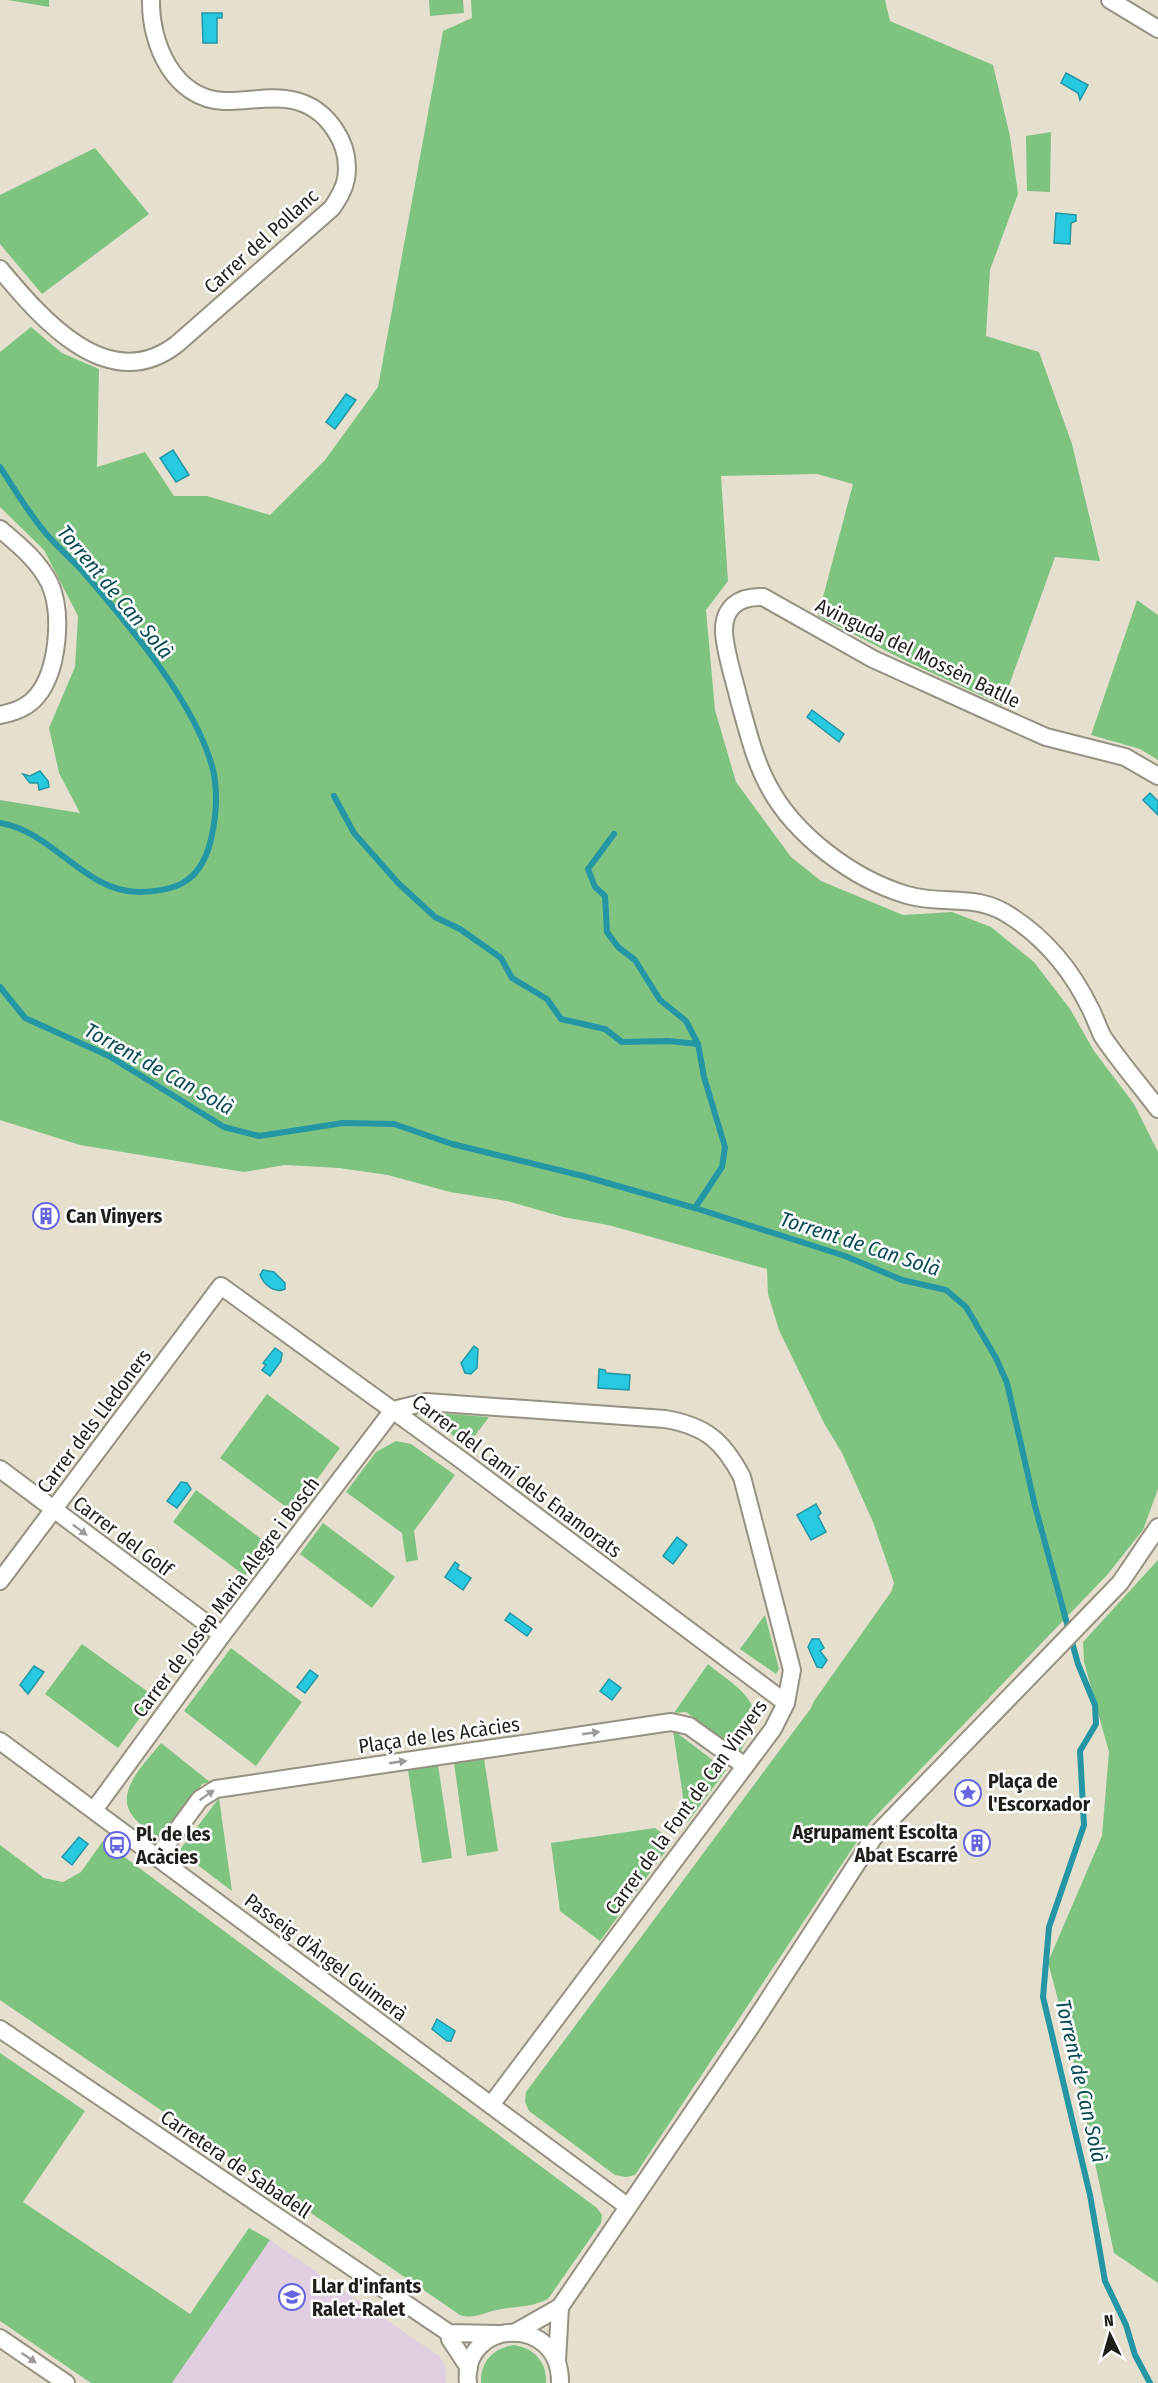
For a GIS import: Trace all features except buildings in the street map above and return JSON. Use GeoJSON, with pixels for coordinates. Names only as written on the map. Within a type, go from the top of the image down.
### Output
{"type":"FeatureCollection","features":[{"type":"Feature","properties":{"kind":"street","name":"Carrer del Pollanc"},"geometry":{"type":"LineString","coordinates":[[0,268],[29,304],[68,340],[109,359],[132,362],[146,359],[165,354],[177,345],[332,208],[341,194],[346,181],[344,147],[325,117],[310,106],[295,100],[261,98],[222,101],[189,90],[175,76],[156,41],[151,0]]}},
{"type":"Feature","properties":{"kind":"street"},"geometry":{"type":"LineString","coordinates":[[1110,0],[1158,29]]}},
{"type":"Feature","properties":{"kind":"street"},"geometry":{"type":"LineString","coordinates":[[0,529],[42,570],[50,586],[56,611],[53,652],[43,687],[28,704],[0,715]]}},
{"type":"Feature","properties":{"kind":"street","name":"Avinguda del Mossèn Batlle"},"geometry":{"type":"LineString","coordinates":[[1158,776],[1125,757],[1046,737],[959,699],[873,659],[763,597],[739,601],[730,607],[725,615],[725,645],[747,728],[767,784],[790,818],[805,834],[853,869],[897,892],[925,899],[977,901],[1010,915],[1029,930],[1072,974],[1102,1035],[1158,1109]]}},
{"type":"Feature","properties":{"kind":"street","name":"Carrer del Camí dels Enamorats"},"geometry":{"type":"LineString","coordinates":[[221,1286],[393,1410],[786,1703]]}},
{"type":"Feature","properties":{"kind":"street","name":"Carrer dels Lledoners"},"geometry":{"type":"LineString","coordinates":[[0,1581],[221,1286]]}},
{"type":"Feature","properties":{"kind":"street","name":"Carrer de la Font de Can Vinyers"},"geometry":{"type":"LineString","coordinates":[[393,1410],[426,1402],[665,1419],[687,1423],[715,1437],[726,1449],[742,1477],[792,1670],[786,1703],[773,1729],[491,2105]]}},
{"type":"Feature","properties":{"kind":"street","name":"Carrer de Josep Maria Alegre i Bosch"},"geometry":{"type":"LineString","coordinates":[[94,1810],[222,1635],[393,1410]]}},
{"type":"Feature","properties":{"kind":"street","name":"Carrer del Golf"},"geometry":{"type":"LineString","coordinates":[[0,1469],[222,1635]]}},
{"type":"Feature","properties":{"kind":"street"},"geometry":{"type":"LineString","coordinates":[[516,2332],[560,2307],[750,2028],[874,1837],[1077,1629],[1135,1565],[1158,1527]]}},
{"type":"Feature","properties":{"kind":"street","name":"Plaça de les Acàcies"},"geometry":{"type":"LineString","coordinates":[[158,1856],[200,1799],[216,1789],[671,1722],[689,1726],[745,1766]]}},
{"type":"Feature","properties":{"kind":"street","name":"Passeig d'Àngel Guimerà"},"geometry":{"type":"LineString","coordinates":[[0,1741],[627,2206]]}},
{"type":"Feature","properties":{"kind":"street","name":"Carretera de Sabadell"},"geometry":{"type":"LineString","coordinates":[[0,2028],[449,2333],[467,2378]]}},
{"type":"Feature","properties":{"kind":"street"},"geometry":{"type":"LineString","coordinates":[[560,2307],[557,2362],[560,2383]]}},
{"type":"Feature","properties":{"kind":"street"},"geometry":{"type":"LineString","coordinates":[[449,2333],[516,2332],[537,2338],[545,2344],[557,2362]]}},
{"type":"Feature","properties":{"kind":"street"},"geometry":{"type":"LineString","coordinates":[[467,2378],[479,2347],[499,2334]]}},
{"type":"Feature","properties":{"kind":"street"},"geometry":{"type":"LineString","coordinates":[[0,2338],[66,2383]]}},
{"type":"Feature","properties":{"kind":"shaded area","name":"Llar d'infants Ralet-Ralet"},"geometry":{"type":"Polygon","coordinates":[[[270,2240],[439,2356],[445,2365],[446,2383],[172,2383],[270,2240]]]}},
{"type":"Feature","properties":{"kind":"green space"},"geometry":{"type":"Polygon","coordinates":[[[8,0],[49,0],[49,7],[8,0]]]}},
{"type":"Feature","properties":{"kind":"green space"},"geometry":{"type":"Polygon","coordinates":[[[429,0],[463,0],[464,13],[430,16],[429,0]]]}},
{"type":"Feature","properties":{"kind":"green space"},"geometry":{"type":"Polygon","coordinates":[[[471,0],[885,0],[890,21],[993,65],[1010,136],[1018,194],[990,270],[986,336],[1039,352],[1072,444],[1100,561],[1055,557],[1002,705],[908,662],[818,616],[853,484],[817,474],[721,476],[728,581],[706,610],[715,710],[736,782],[791,857],[821,881],[903,915],[952,912],[991,927],[1034,962],[1070,1009],[1094,1051],[1134,1104],[1158,1152],[1158,1489],[1143,1530],[1107,1575],[870,1822],[635,2175],[626,2177],[615,2175],[529,2111],[525,2102],[526,2092],[811,1708],[891,1592],[894,1583],[873,1522],[842,1453],[824,1423],[779,1330],[768,1294],[767,1269],[608,1225],[563,1217],[507,1201],[450,1192],[388,1175],[339,1168],[285,1165],[244,1172],[80,1145],[0,1120],[0,800],[80,813],[59,773],[49,728],[75,667],[78,616],[44,550],[0,507],[0,352],[31,327],[62,353],[99,369],[97,467],[145,452],[174,496],[207,496],[270,515],[325,460],[378,387],[443,31],[472,18],[471,0]]]}},
{"type":"Feature","properties":{"kind":"green space"},"geometry":{"type":"Polygon","coordinates":[[[1051,132],[1050,192],[1027,191],[1026,136],[1051,132]]]}},
{"type":"Feature","properties":{"kind":"green space"},"geometry":{"type":"Polygon","coordinates":[[[95,148],[149,214],[42,294],[0,244],[0,195],[95,148]]]}},
{"type":"Feature","properties":{"kind":"green space"},"geometry":{"type":"Polygon","coordinates":[[[1137,600],[1158,615],[1158,760],[1140,749],[1091,735],[1137,600]]]}},
{"type":"Feature","properties":{"kind":"green space"},"geometry":{"type":"Polygon","coordinates":[[[267,1394],[340,1448],[293,1512],[220,1458],[267,1394]]]}},
{"type":"Feature","properties":{"kind":"green space"},"geometry":{"type":"Polygon","coordinates":[[[436,1413],[489,1417],[467,1446],[434,1421],[432,1416],[436,1413]]]}},
{"type":"Feature","properties":{"kind":"green space"},"geometry":{"type":"Polygon","coordinates":[[[396,1441],[411,1444],[455,1475],[414,1531],[418,1560],[406,1562],[402,1533],[346,1492],[376,1452],[396,1441]]]}},
{"type":"Feature","properties":{"kind":"green space"},"geometry":{"type":"Polygon","coordinates":[[[196,1490],[268,1544],[245,1576],[173,1522],[196,1490]]]}},
{"type":"Feature","properties":{"kind":"green space"},"geometry":{"type":"Polygon","coordinates":[[[323,1523],[395,1577],[372,1608],[300,1554],[323,1523]]]}},
{"type":"Feature","properties":{"kind":"green space"},"geometry":{"type":"Polygon","coordinates":[[[1158,1560],[1158,2283],[1114,2253],[1071,2049],[1048,1962],[1102,1836],[1109,1752],[1084,1662],[1083,1642],[1158,1560]]]}},
{"type":"Feature","properties":{"kind":"green space"},"geometry":{"type":"Polygon","coordinates":[[[765,1615],[779,1669],[776,1674],[740,1649],[765,1615]]]}},
{"type":"Feature","properties":{"kind":"green space"},"geometry":{"type":"Polygon","coordinates":[[[82,1644],[155,1697],[118,1748],[45,1694],[82,1644]]]}},
{"type":"Feature","properties":{"kind":"green space"},"geometry":{"type":"Polygon","coordinates":[[[231,1648],[302,1702],[256,1766],[184,1711],[231,1648]]]}},
{"type":"Feature","properties":{"kind":"green space"},"geometry":{"type":"Polygon","coordinates":[[[708,1664],[746,1696],[754,1712],[753,1725],[740,1752],[686,1712],[674,1713],[708,1664]]]}},
{"type":"Feature","properties":{"kind":"green space"},"geometry":{"type":"Polygon","coordinates":[[[673,1730],[726,1770],[687,1823],[673,1730]]]}},
{"type":"Feature","properties":{"kind":"green space"},"geometry":{"type":"Polygon","coordinates":[[[161,1743],[210,1782],[202,1784],[161,1839],[135,1819],[128,1806],[127,1796],[134,1777],[161,1743]]]}},
{"type":"Feature","properties":{"kind":"green space"},"geometry":{"type":"Polygon","coordinates":[[[484,1758],[498,1851],[467,1856],[454,1763],[484,1758]]]}},
{"type":"Feature","properties":{"kind":"green space"},"geometry":{"type":"Polygon","coordinates":[[[438,1765],[452,1858],[422,1863],[408,1770],[438,1765]]]}},
{"type":"Feature","properties":{"kind":"green space"},"geometry":{"type":"Polygon","coordinates":[[[219,1798],[232,1891],[179,1851],[219,1798]]]}},
{"type":"Feature","properties":{"kind":"green space"},"geometry":{"type":"Polygon","coordinates":[[[655,1828],[673,1841],[600,1941],[560,1911],[551,1843],[655,1828]]]}},
{"type":"Feature","properties":{"kind":"green space"},"geometry":{"type":"Polygon","coordinates":[[[103,1841],[597,2208],[602,2215],[601,2223],[548,2299],[531,2305],[496,2310],[476,2316],[460,2315],[0,2000],[0,1845],[44,1878],[63,1882],[81,1872],[103,1841]]]}},
{"type":"Feature","properties":{"kind":"green space"},"geometry":{"type":"Polygon","coordinates":[[[0,2053],[85,2111],[23,2202],[190,2314],[249,2228],[270,2240],[172,2383],[91,2383],[0,2321],[0,2053]]]}},
{"type":"Feature","properties":{"kind":"green space"},"geometry":{"type":"Polygon","coordinates":[[[514,2345],[528,2349],[538,2357],[546,2375],[546,2383],[481,2383],[481,2375],[489,2357],[500,2349],[514,2345]]]}},
{"type":"Feature","properties":{"kind":"water"},"geometry":{"type":"Polygon","coordinates":[[[202,13],[222,13],[222,18],[217,18],[217,43],[203,43],[202,13]]]}},
{"type":"Feature","properties":{"kind":"water"},"geometry":{"type":"Polygon","coordinates":[[[1066,73],[1088,85],[1080,100],[1078,93],[1061,83],[1066,73]]]}},
{"type":"Feature","properties":{"kind":"water"},"geometry":{"type":"Polygon","coordinates":[[[1056,213],[1076,215],[1076,221],[1071,223],[1070,244],[1054,243],[1056,213]]]}},
{"type":"Feature","properties":{"kind":"water"},"geometry":{"type":"Polygon","coordinates":[[[346,394],[356,400],[335,429],[326,422],[346,394]]]}},
{"type":"Feature","properties":{"kind":"water"},"geometry":{"type":"Polygon","coordinates":[[[173,450],[189,475],[176,482],[160,458],[173,450]]]}},
{"type":"Feature","properties":{"kind":"water"},"geometry":{"type":"Polygon","coordinates":[[[812,710],[844,734],[839,742],[807,717],[812,710]]]}},
{"type":"Feature","properties":{"kind":"water"},"geometry":{"type":"Polygon","coordinates":[[[40,771],[48,781],[49,787],[39,790],[38,783],[30,783],[23,774],[30,776],[40,771]]]}},
{"type":"Feature","properties":{"kind":"water"},"geometry":{"type":"Polygon","coordinates":[[[1150,793],[1158,801],[1158,815],[1143,800],[1150,793]]]}},
{"type":"Feature","properties":{"kind":"water"},"geometry":{"type":"Polygon","coordinates":[[[263,1270],[274,1272],[285,1283],[285,1289],[277,1290],[267,1285],[260,1275],[263,1270]]]}},
{"type":"Feature","properties":{"kind":"water"},"geometry":{"type":"Polygon","coordinates":[[[474,1346],[478,1349],[477,1368],[471,1374],[465,1373],[461,1363],[474,1346]]]}},
{"type":"Feature","properties":{"kind":"water"},"geometry":{"type":"Polygon","coordinates":[[[275,1348],[282,1353],[281,1361],[270,1376],[262,1370],[266,1365],[263,1363],[275,1348]]]}},
{"type":"Feature","properties":{"kind":"water"},"geometry":{"type":"Polygon","coordinates":[[[599,1369],[605,1370],[606,1373],[630,1375],[629,1390],[598,1388],[599,1369]]]}},
{"type":"Feature","properties":{"kind":"water"},"geometry":{"type":"Polygon","coordinates":[[[181,1482],[187,1483],[191,1489],[177,1508],[167,1501],[181,1482]]]}},
{"type":"Feature","properties":{"kind":"water"},"geometry":{"type":"Polygon","coordinates":[[[816,1504],[821,1513],[818,1516],[826,1532],[811,1540],[797,1515],[816,1504]]]}},
{"type":"Feature","properties":{"kind":"water"},"geometry":{"type":"Polygon","coordinates":[[[677,1537],[687,1545],[673,1564],[663,1556],[677,1537]]]}},
{"type":"Feature","properties":{"kind":"water"},"geometry":{"type":"Polygon","coordinates":[[[455,1562],[459,1565],[457,1569],[471,1578],[463,1590],[445,1577],[455,1562]]]}},
{"type":"Feature","properties":{"kind":"water"},"geometry":{"type":"Polygon","coordinates":[[[510,1613],[532,1629],[527,1636],[505,1620],[510,1613]]]}},
{"type":"Feature","properties":{"kind":"water"},"geometry":{"type":"Polygon","coordinates":[[[812,1639],[819,1639],[824,1648],[820,1651],[827,1660],[822,1668],[817,1667],[808,1647],[812,1639]]]}},
{"type":"Feature","properties":{"kind":"water"},"geometry":{"type":"Polygon","coordinates":[[[34,1666],[44,1672],[28,1694],[20,1685],[34,1666]]]}},
{"type":"Feature","properties":{"kind":"water"},"geometry":{"type":"Polygon","coordinates":[[[310,1670],[318,1676],[305,1693],[297,1687],[310,1670]]]}},
{"type":"Feature","properties":{"kind":"water"},"geometry":{"type":"Polygon","coordinates":[[[609,1679],[621,1688],[612,1700],[600,1691],[609,1679]]]}},
{"type":"Feature","properties":{"kind":"water"},"geometry":{"type":"Polygon","coordinates":[[[79,1837],[88,1844],[72,1865],[62,1857],[79,1837]]]}},
{"type":"Feature","properties":{"kind":"water"},"geometry":{"type":"Polygon","coordinates":[[[437,2019],[455,2031],[451,2041],[447,2041],[432,2029],[437,2019]]]}},
{"type":"Feature","properties":{"kind":"waterway","name":"Torrent de Can Solà"},"geometry":{"type":"LineString","coordinates":[[0,467],[38,523],[85,574],[158,664],[191,716],[203,741],[212,766],[216,796],[215,817],[209,847],[199,869],[175,887],[153,891],[120,890],[102,883],[36,837],[19,828],[0,823]]}},
{"type":"Feature","properties":{"kind":"waterway"},"geometry":{"type":"LineString","coordinates":[[334,796],[354,833],[398,883],[435,917],[460,929],[501,958],[512,978],[547,999],[561,1019],[605,1029],[622,1042],[668,1041],[698,1044]]}},
{"type":"Feature","properties":{"kind":"waterway"},"geometry":{"type":"LineString","coordinates":[[614,834],[588,869],[595,887],[605,896],[607,932],[618,947],[635,960],[660,1000],[686,1021],[698,1044],[704,1077],[725,1147],[722,1167],[695,1208]]}},
{"type":"Feature","properties":{"kind":"waterway","name":"Torrent de Can Solà"},"geometry":{"type":"LineString","coordinates":[[0,987],[25,1018],[109,1056],[224,1127],[259,1136],[343,1123],[394,1124],[452,1144],[583,1176],[695,1208],[845,1256],[902,1280],[946,1290],[966,1307],[996,1358],[1007,1383],[1035,1506],[1078,1664],[1095,1705],[1096,1724],[1080,1751],[1084,1825],[1049,1927],[1043,1997],[1090,2195],[1105,2281],[1126,2325],[1135,2355],[1150,2383]]}},
{"type":"Feature","properties":{"kind":"place","name":"Can Vinyers"},"geometry":{"type":"Point","coordinates":[46,1216]}},
{"type":"Feature","properties":{"kind":"place","name":"Plaça de l'Escorxador"},"geometry":{"type":"Point","coordinates":[968,1793]}},
{"type":"Feature","properties":{"kind":"place","name":"Agrupament Escolta Abat Escarré"},"geometry":{"type":"Point","coordinates":[977,1843]}},
{"type":"Feature","properties":{"kind":"place","name":"Pl. de les Acàcies"},"geometry":{"type":"Point","coordinates":[117,1845]}},
{"type":"Feature","properties":{"kind":"place","name":"Llar d'infants Ralet-Ralet"},"geometry":{"type":"Point","coordinates":[292,2297]}}]}
